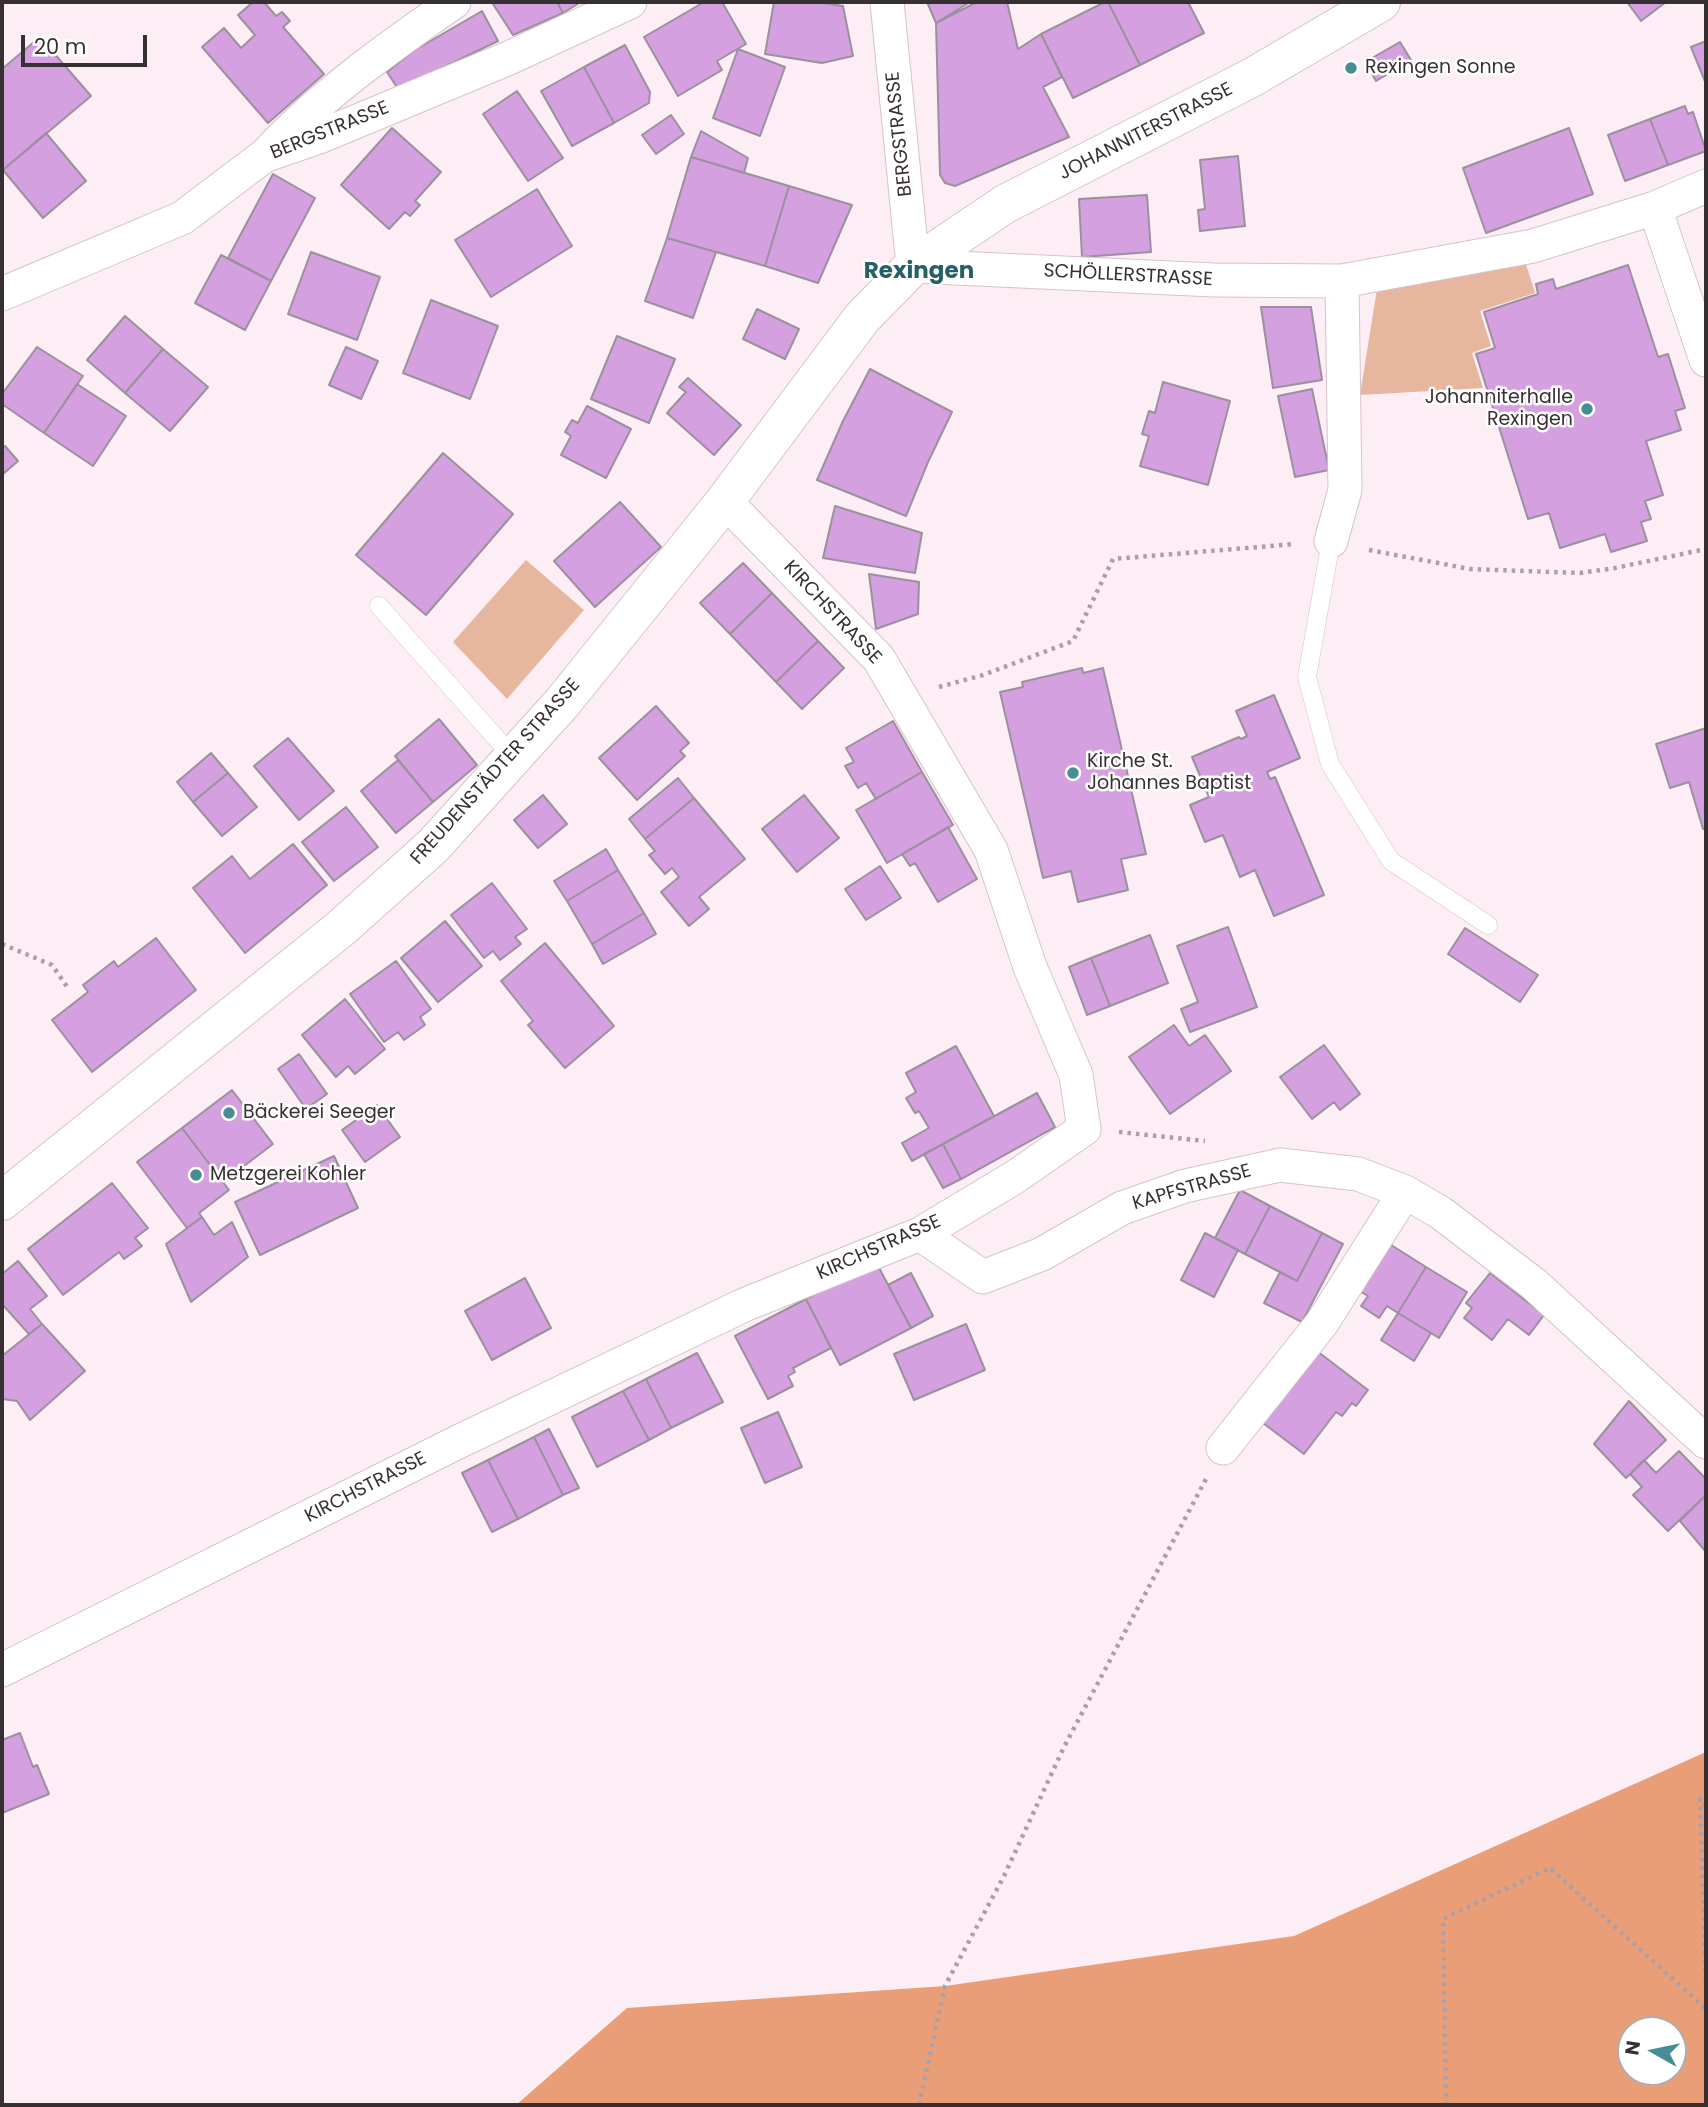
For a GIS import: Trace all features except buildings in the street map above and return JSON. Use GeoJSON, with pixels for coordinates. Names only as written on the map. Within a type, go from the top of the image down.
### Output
{"type":"FeatureCollection","features":[{"type":"Feature","properties":{"kind":"street"},"geometry":{"type":"LineString","coordinates":[[264,156],[298,121],[396,42],[454,2]]}},
{"type":"Feature","properties":{"kind":"street","name":"BERGSTRASSE"},"geometry":{"type":"LineString","coordinates":[[2,294],[182,218],[264,156],[319,137],[509,58],[630,2]]}},
{"type":"Feature","properties":{"kind":"street","name":"BERGSTRASSE"},"geometry":{"type":"LineString","coordinates":[[887,2],[913,266]]}},
{"type":"Feature","properties":{"kind":"street","name":"JOHANNITERSTRASSE"},"geometry":{"type":"LineString","coordinates":[[913,266],[1005,204],[1251,78],[1381,2]]}},
{"type":"Feature","properties":{"kind":"street","name":"SCHÖLLERSTRASSE"},"geometry":{"type":"LineString","coordinates":[[913,266],[1214,280],[1342,281],[1533,246],[1654,208],[1706,186]]}},
{"type":"Feature","properties":{"kind":"street"},"geometry":{"type":"LineString","coordinates":[[1654,208],[1706,360]]}},
{"type":"Feature","properties":{"kind":"street","name":"FREUDENSTÄDTER STRASSE"},"geometry":{"type":"LineString","coordinates":[[2,1201],[340,929],[433,846],[562,703],[725,501],[862,318],[913,266]]}},
{"type":"Feature","properties":{"kind":"street"},"geometry":{"type":"LineString","coordinates":[[1331,541],[1345,490],[1342,281]]}},
{"type":"Feature","properties":{"kind":"street","name":"KIRCHSTRASSE"},"geometry":{"type":"LineString","coordinates":[[2,1670],[458,1442],[744,1305],[920,1234],[1015,1177],[1083,1129],[1076,1075],[1030,967],[991,850],[879,659],[725,501]]}},
{"type":"Feature","properties":{"kind":"street","name":"KAPFSTRASSE"},"geometry":{"type":"LineString","coordinates":[[920,1234],[983,1277],[1042,1254],[1122,1208],[1185,1186],[1280,1165],[1358,1174],[1405,1192],[1441,1213],[1534,1284],[1706,1442]]}},
{"type":"Feature","properties":{"kind":"street"},"geometry":{"type":"LineString","coordinates":[[1223,1448],[1322,1323],[1405,1192]]}},
{"type":"Feature","properties":{"kind":"lane"},"geometry":{"type":"LineString","coordinates":[[1331,541],[1307,677],[1331,764],[1391,861],[1488,925]]}},
{"type":"Feature","properties":{"kind":"lane"},"geometry":{"type":"LineString","coordinates":[[379,606],[513,757]]}},
{"type":"Feature","properties":{"kind":"path"},"geometry":{"type":"LineString","coordinates":[[983,675],[1073,641],[1113,559],[1331,541],[1345,546],[1470,569],[1580,573],[1706,549]]}},
{"type":"Feature","properties":{"kind":"path"},"geometry":{"type":"LineString","coordinates":[[2,944],[52,965],[68,988]]}},
{"type":"Feature","properties":{"kind":"path"},"geometry":{"type":"LineString","coordinates":[[1083,1129],[1209,1141]]}},
{"type":"Feature","properties":{"kind":"path"},"geometry":{"type":"LineString","coordinates":[[919,2105],[945,1986],[1004,1876],[1065,1748],[1223,1448]]}},
{"type":"Feature","properties":{"kind":"path"},"geometry":{"type":"LineString","coordinates":[[1706,1806],[1700,1799],[1706,1993]]}},
{"type":"Feature","properties":{"kind":"path"},"geometry":{"type":"LineString","coordinates":[[1446,2105],[1443,1919],[1550,1868],[1706,2009]]}},
{"type":"Feature","properties":{"kind":"shaded area"},"geometry":{"type":"Polygon","coordinates":[[[1525,261],[1535,293],[1480,311],[1491,346],[1472,353],[1483,388],[1360,395],[1377,289],[1525,261]]]}},
{"type":"Feature","properties":{"kind":"shaded area"},"geometry":{"type":"Polygon","coordinates":[[[526,560],[584,610],[507,699],[453,642],[526,560]]]}},
{"type":"Feature","properties":{"kind":"shaded area"},"geometry":{"type":"Polygon","coordinates":[[[1706,1752],[1706,2105],[516,2105],[627,2008],[945,1986],[1294,1936],[1706,1752]]]}},
{"type":"Feature","properties":{"kind":"place","name":"Rexingen Sonne"},"geometry":{"type":"Point","coordinates":[1351,68]}},
{"type":"Feature","properties":{"kind":"place","name":"Johanniterhalle Rexingen"},"geometry":{"type":"Point","coordinates":[1587,409]}},
{"type":"Feature","properties":{"kind":"place","name":"Kirche St. Johannes Baptist"},"geometry":{"type":"Point","coordinates":[1073,773]}},
{"type":"Feature","properties":{"kind":"place","name":"Bäckerei Seeger"},"geometry":{"type":"Point","coordinates":[229,1113]}},
{"type":"Feature","properties":{"kind":"place","name":"Metzgerei Kohler"},"geometry":{"type":"Point","coordinates":[196,1175]}},
{"type":"Feature","properties":{"kind":"district","name":"Rexingen"},"geometry":{"type":"Point","coordinates":[919,272]}}]}
